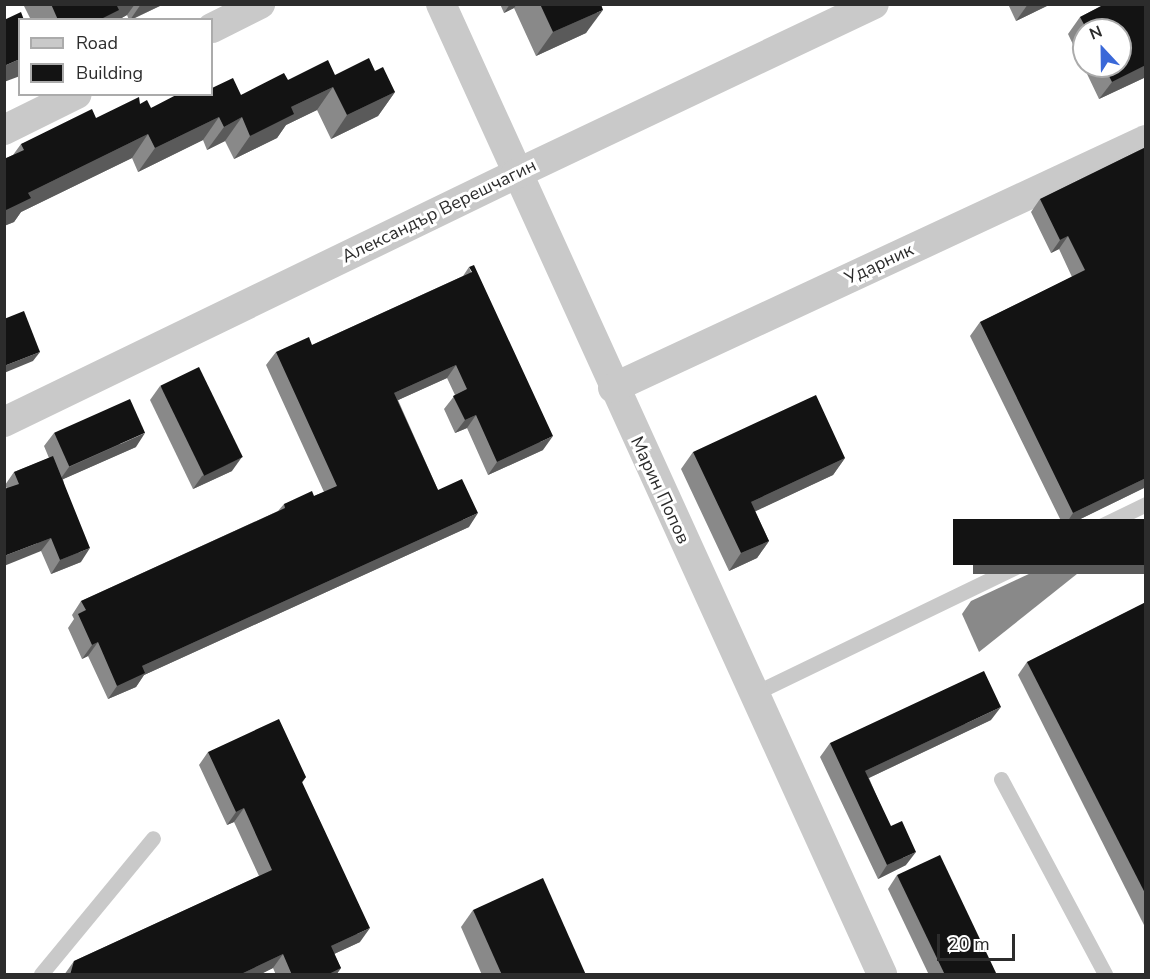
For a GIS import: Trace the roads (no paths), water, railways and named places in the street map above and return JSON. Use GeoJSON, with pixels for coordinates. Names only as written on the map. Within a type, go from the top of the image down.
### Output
{"type":"FeatureCollection","features":[{"type":"Feature","properties":{"kind":"street"},"geometry":{"type":"LineString","coordinates":[[213,28],[260,4]]}},
{"type":"Feature","properties":{"kind":"street","name":"Марин Попов"},"geometry":{"type":"LineString","coordinates":[[441,4],[613,388],[882,975]]}},
{"type":"Feature","properties":{"kind":"street","name":"Александър Верешчагин"},"geometry":{"type":"LineString","coordinates":[[5,422],[516,174],[874,4]]}},
{"type":"Feature","properties":{"kind":"street"},"geometry":{"type":"LineString","coordinates":[[4,130],[73,96]]}},
{"type":"Feature","properties":{"kind":"street","name":"Ударник"},"geometry":{"type":"LineString","coordinates":[[613,388],[1146,140]]}},
{"type":"Feature","properties":{"kind":"lane"},"geometry":{"type":"LineString","coordinates":[[753,694],[1146,504]]}},
{"type":"Feature","properties":{"kind":"lane"},"geometry":{"type":"LineString","coordinates":[[1001,779],[1105,975]]}},
{"type":"Feature","properties":{"kind":"lane"},"geometry":{"type":"LineString","coordinates":[[41,975],[153,838]]}}]}
